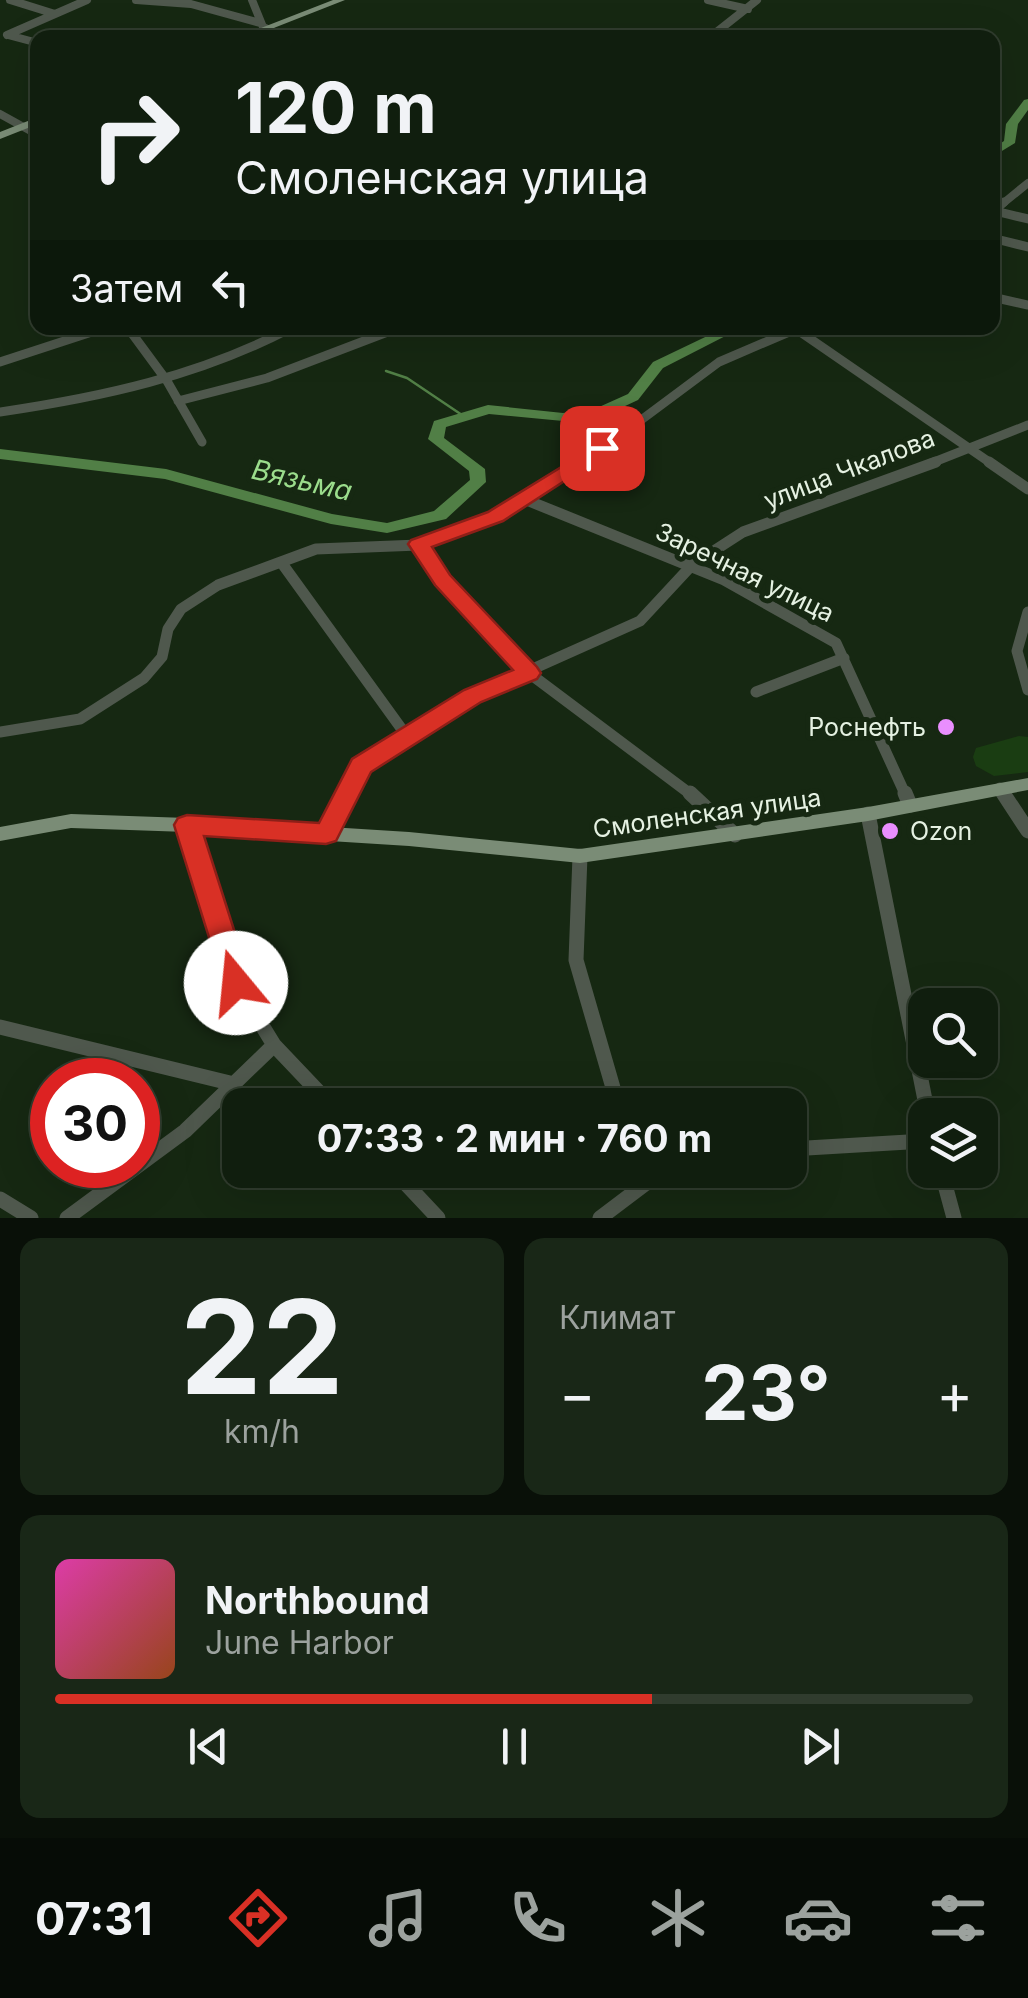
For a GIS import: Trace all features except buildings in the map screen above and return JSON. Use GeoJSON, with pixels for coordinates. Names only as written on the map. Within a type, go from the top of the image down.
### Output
{"type":"FeatureCollection","features":[{"type":"Feature","properties":{"kind":"main road"},"geometry":{"type":"LineString","coordinates":[[253,30],[341,0]]}},
{"type":"Feature","properties":{"kind":"main road"},"geometry":{"type":"LineString","coordinates":[[0,136],[30,123]]}},
{"type":"Feature","properties":{"kind":"main road","name":"Смоленская улица"},"geometry":{"type":"LineString","coordinates":[[0,834],[71,821],[187,825],[580,856],[868,814],[1028,784]]}},
{"type":"Feature","properties":{"kind":"street"},"geometry":{"type":"LineString","coordinates":[[10,0],[56,14]]}},
{"type":"Feature","properties":{"kind":"street"},"geometry":{"type":"LineString","coordinates":[[3,34],[88,0]]}},
{"type":"Feature","properties":{"kind":"street"},"geometry":{"type":"LineString","coordinates":[[136,0],[200,3],[271,30]]}},
{"type":"Feature","properties":{"kind":"street"},"geometry":{"type":"LineString","coordinates":[[252,0],[261,25]]}},
{"type":"Feature","properties":{"kind":"street"},"geometry":{"type":"LineString","coordinates":[[708,0],[748,9]]}},
{"type":"Feature","properties":{"kind":"street"},"geometry":{"type":"LineString","coordinates":[[720,30],[756,0]]}},
{"type":"Feature","properties":{"kind":"street"},"geometry":{"type":"LineString","coordinates":[[3,34],[30,40]]}},
{"type":"Feature","properties":{"kind":"street"},"geometry":{"type":"LineString","coordinates":[[0,114],[30,130]]}},
{"type":"Feature","properties":{"kind":"street"},"geometry":{"type":"LineString","coordinates":[[1000,206],[1028,183]]}},
{"type":"Feature","properties":{"kind":"street"},"geometry":{"type":"LineString","coordinates":[[1000,213],[1028,220]]}},
{"type":"Feature","properties":{"kind":"street"},"geometry":{"type":"LineString","coordinates":[[1000,240],[1028,246]]}},
{"type":"Feature","properties":{"kind":"street"},"geometry":{"type":"LineString","coordinates":[[1000,299],[1028,305]]}},
{"type":"Feature","properties":{"kind":"street"},"geometry":{"type":"LineString","coordinates":[[0,362],[83,335]]}},
{"type":"Feature","properties":{"kind":"street"},"geometry":{"type":"LineString","coordinates":[[133,335],[167,382],[202,442]]}},
{"type":"Feature","properties":{"kind":"street"},"geometry":{"type":"LineString","coordinates":[[0,412],[167,382],[240,356],[278,335]]}},
{"type":"Feature","properties":{"kind":"street"},"geometry":{"type":"LineString","coordinates":[[178,401],[267,378],[380,335]]}},
{"type":"Feature","properties":{"kind":"street"},"geometry":{"type":"LineString","coordinates":[[0,732],[80,719],[144,678],[162,657],[168,629],[181,609],[218,585],[316,549],[419,544],[495,516],[578,467],[719,362],[780,335]]}},
{"type":"Feature","properties":{"kind":"street"},"geometry":{"type":"LineString","coordinates":[[806,335],[1028,489]]}},
{"type":"Feature","properties":{"kind":"street","name":"улица Чкалова"},"geometry":{"type":"LineString","coordinates":[[326,834],[361,766],[472,696],[640,620],[692,566],[743,532],[870,488],[1028,425]]}},
{"type":"Feature","properties":{"kind":"street","name":"Заречная улица"},"geometry":{"type":"LineString","coordinates":[[524,499],[692,566],[812,626],[836,643],[910,806]]}},
{"type":"Feature","properties":{"kind":"street"},"geometry":{"type":"LineString","coordinates":[[419,544],[442,580],[529,673],[698,798],[735,835]]}},
{"type":"Feature","properties":{"kind":"street"},"geometry":{"type":"LineString","coordinates":[[281,562],[406,735]]}},
{"type":"Feature","properties":{"kind":"street"},"geometry":{"type":"LineString","coordinates":[[1028,612],[1019,629],[1014,661],[1028,690]]}},
{"type":"Feature","properties":{"kind":"street"},"geometry":{"type":"LineString","coordinates":[[756,692],[844,658]]}},
{"type":"Feature","properties":{"kind":"street"},"geometry":{"type":"LineString","coordinates":[[1000,788],[1028,831]]}},
{"type":"Feature","properties":{"kind":"street"},"geometry":{"type":"LineString","coordinates":[[868,814],[925,1098]]}},
{"type":"Feature","properties":{"kind":"street"},"geometry":{"type":"LineString","coordinates":[[187,825],[236,983],[274,1045],[316,1088]]}},
{"type":"Feature","properties":{"kind":"street"},"geometry":{"type":"LineString","coordinates":[[580,856],[576,960],[613,1088]]}},
{"type":"Feature","properties":{"kind":"street"},"geometry":{"type":"LineString","coordinates":[[0,1026],[234,1084]]}},
{"type":"Feature","properties":{"kind":"street"},"geometry":{"type":"LineString","coordinates":[[68,1218],[186,1131],[274,1045]]}},
{"type":"Feature","properties":{"kind":"street"},"geometry":{"type":"LineString","coordinates":[[807,1148],[908,1142]]}},
{"type":"Feature","properties":{"kind":"street"},"geometry":{"type":"LineString","coordinates":[[410,1188],[438,1218]]}},
{"type":"Feature","properties":{"kind":"street"},"geometry":{"type":"LineString","coordinates":[[600,1218],[631,1188]]}},
{"type":"Feature","properties":{"kind":"street"},"geometry":{"type":"LineString","coordinates":[[946,1188],[954,1218]]}},
{"type":"Feature","properties":{"kind":"street"},"geometry":{"type":"LineString","coordinates":[[0,1199],[31,1218]]}},
{"type":"Feature","properties":{"kind":"green space"},"geometry":{"type":"Polygon","coordinates":[[[1028,737],[1028,772],[994,776],[976,766],[976,748],[1028,737]]]}},
{"type":"Feature","properties":{"kind":"waterway","name":"Вязьма"},"geometry":{"type":"LineString","coordinates":[[1000,149],[1009,143],[1012,124],[1028,102]]}},
{"type":"Feature","properties":{"kind":"waterway","name":"Вязьма"},"geometry":{"type":"LineString","coordinates":[[0,454],[166,474],[331,519],[387,528],[440,515],[478,482],[479,472],[436,439],[439,424],[488,409],[563,417],[603,411],[633,397],[658,365],[720,335]]}},
{"type":"Feature","properties":{"kind":"waterway"},"geometry":{"type":"LineString","coordinates":[[386,371],[407,378],[462,415]]}},
{"type":"Feature","properties":{"kind":"place","name":"Роснефть"},"geometry":{"type":"Point","coordinates":[946,727]}},
{"type":"Feature","properties":{"kind":"place","name":"Ozon"},"geometry":{"type":"Point","coordinates":[890,831]}},
{"type":"Feature","properties":{"kind":"route"},"geometry":{"type":"LineString","coordinates":[[236,983],[187,825],[326,834],[361,766],[472,696],[529,673],[442,580],[419,544],[495,516],[578,467],[602,448]]}}]}
